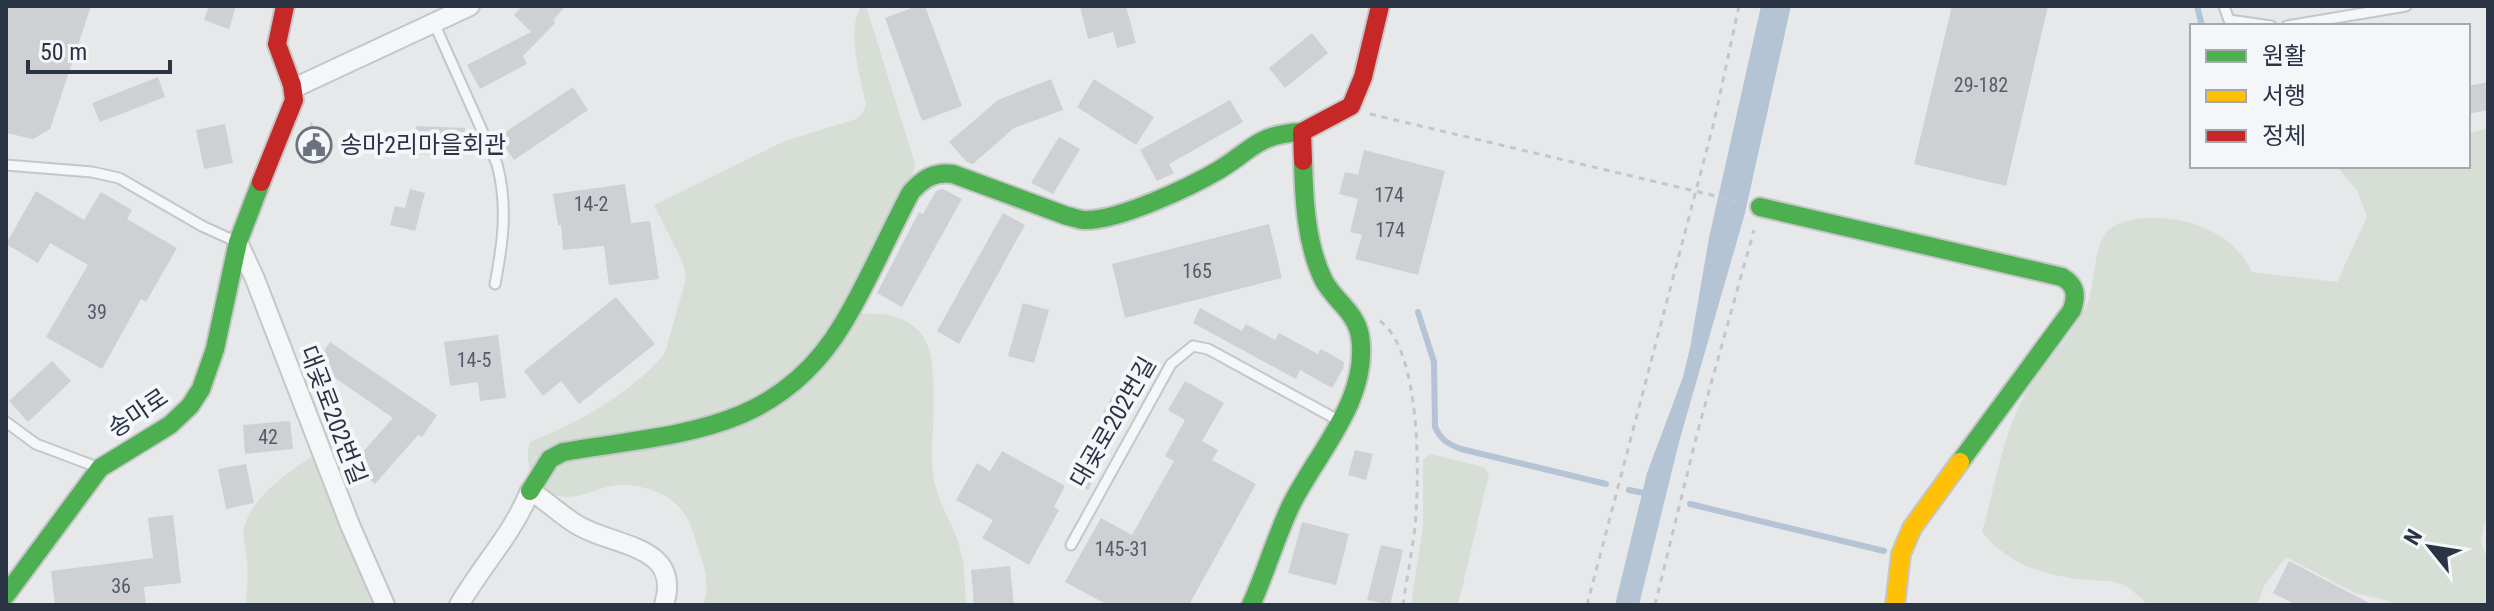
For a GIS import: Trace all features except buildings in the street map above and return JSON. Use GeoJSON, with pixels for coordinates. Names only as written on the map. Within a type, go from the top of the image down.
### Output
{"type":"FeatureCollection","features":[{"type":"Feature","properties":{"kind":"street"},"geometry":{"type":"LineString","coordinates":[[285,6],[277,44],[294,88],[470,6]]}},
{"type":"Feature","properties":{"kind":"street"},"geometry":{"type":"LineString","coordinates":[[459,605],[501,546],[550,459],[563,452],[699,428],[759,408],[782,394],[828,345],[844,322],[893,223],[921,181],[942,172],[1084,220],[1102,218],[1167,194],[1216,171],[1242,155],[1259,139],[1277,132],[1302,132],[1351,106],[1363,77],[1380,6]]}},
{"type":"Feature","properties":{"kind":"street","name":"송마로"},"geometry":{"type":"LineString","coordinates":[[6,595],[100,468],[173,422],[190,406],[206,382],[238,242],[290,111],[294,88]]}},
{"type":"Feature","properties":{"kind":"street"},"geometry":{"type":"LineString","coordinates":[[1251,605],[1293,501],[1339,420],[1357,381],[1361,357],[1356,319],[1348,306],[1327,286],[1318,267],[1302,167],[1302,132]]}},
{"type":"Feature","properties":{"kind":"street"},"geometry":{"type":"LineString","coordinates":[[1760,207],[2062,277],[2071,282],[2076,291],[2077,299],[2072,310],[1912,528],[1901,554],[1895,605]]}},
{"type":"Feature","properties":{"kind":"street","name":"대곶로202번길"},"geometry":{"type":"LineString","coordinates":[[238,242],[350,525],[385,605]]}},
{"type":"Feature","properties":{"kind":"street"},"geometry":{"type":"LineString","coordinates":[[530,491],[578,526],[605,539],[651,554],[661,564],[666,577],[668,591],[664,605]]}},
{"type":"Feature","properties":{"kind":"lane"},"geometry":{"type":"LineString","coordinates":[[2224,6],[2229,20],[2257,24]]}},
{"type":"Feature","properties":{"kind":"lane"},"geometry":{"type":"LineString","coordinates":[[2299,24],[2406,6]]}},
{"type":"Feature","properties":{"kind":"lane"},"geometry":{"type":"LineString","coordinates":[[434,23],[497,164],[502,184],[504,228],[495,284]]}},
{"type":"Feature","properties":{"kind":"lane"},"geometry":{"type":"LineString","coordinates":[[6,165],[92,172],[119,178],[202,226],[238,242]]}},
{"type":"Feature","properties":{"kind":"lane","name":"대곶로202번길"},"geometry":{"type":"LineString","coordinates":[[1071,545],[1171,364],[1193,346],[1208,349],[1339,420]]}},
{"type":"Feature","properties":{"kind":"lane"},"geometry":{"type":"LineString","coordinates":[[6,422],[36,444],[100,468]]}},
{"type":"Feature","properties":{"kind":"path"},"geometry":{"type":"LineString","coordinates":[[1587,605],[1714,122],[1739,6]]}},
{"type":"Feature","properties":{"kind":"path"},"geometry":{"type":"LineString","coordinates":[[1351,106],[1375,116],[1760,207],[1697,434],[1655,605]]}},
{"type":"Feature","properties":{"kind":"path"},"geometry":{"type":"LineString","coordinates":[[1376,317],[1389,327],[1400,344],[1408,367],[1415,413],[1416,514],[1403,605]]}},
{"type":"Feature","properties":{"kind":"shaded area"},"geometry":{"type":"Polygon","coordinates":[[[862,6],[866,6],[915,164],[912,177],[844,315],[893,316],[911,324],[926,342],[933,374],[934,477],[962,556],[966,605],[703,605],[706,590],[704,568],[690,523],[677,505],[660,493],[630,485],[611,486],[569,497],[558,496],[535,480],[528,462],[530,442],[603,405],[637,381],[665,353],[686,279],[683,263],[654,205],[785,141],[856,119],[862,114],[866,105],[854,40],[857,16],[862,6]]]}},
{"type":"Feature","properties":{"kind":"shaded area"},"geometry":{"type":"Polygon","coordinates":[[[2488,129],[2488,505],[2481,542],[2488,562],[2488,605],[2396,605],[2357,594],[2286,557],[2264,586],[2257,605],[2148,605],[2131,589],[2119,583],[2057,576],[2029,567],[2004,553],[1982,532],[2013,419],[2035,379],[2085,309],[2100,244],[2110,229],[2137,219],[2187,222],[2208,229],[2226,240],[2247,262],[2252,272],[2337,282],[2367,217],[2357,190],[2338,168],[2470,168],[2470,133],[2488,129]]]}},
{"type":"Feature","properties":{"kind":"shaded area"},"geometry":{"type":"Polygon","coordinates":[[[1430,454],[1484,467],[1489,474],[1458,605],[1411,605],[1423,526],[1423,460],[1430,454]]]}},
{"type":"Feature","properties":{"kind":"shaded area"},"geometry":{"type":"Polygon","coordinates":[[[313,456],[373,605],[245,605],[248,571],[244,528],[248,516],[272,486],[313,456]]]}},
{"type":"Feature","properties":{"kind":"water"},"geometry":{"type":"Polygon","coordinates":[[[1761,6],[1791,6],[1745,213],[1679,442],[1639,605],[1615,605],[1647,473],[1683,377],[1709,238],[1761,6]]]}},
{"type":"Feature","properties":{"kind":"waterway"},"geometry":{"type":"LineString","coordinates":[[2197,6],[2202,24]]}},
{"type":"Feature","properties":{"kind":"waterway"},"geometry":{"type":"LineString","coordinates":[[1418,312],[1434,362],[1435,427],[1442,438],[1461,449],[1606,484]]}},
{"type":"Feature","properties":{"kind":"waterway"},"geometry":{"type":"LineString","coordinates":[[1629,490],[1649,494]]}},
{"type":"Feature","properties":{"kind":"waterway"},"geometry":{"type":"LineString","coordinates":[[1690,504],[1884,551]]}},
{"type":"Feature","properties":{"kind":"traffic: fast"},"geometry":{"type":"LineString","coordinates":[[530,491],[550,459],[563,452],[685,432],[722,422],[756,408],[788,387],[817,359],[844,322],[911,192],[929,177],[953,174],[1067,216],[1083,220],[1099,219],[1154,202],[1190,185],[1265,139],[1302,132]]}},
{"type":"Feature","properties":{"kind":"traffic: fast"},"geometry":{"type":"LineString","coordinates":[[1251,605],[1292,503],[1350,403],[1361,359],[1358,328],[1324,281],[1313,253],[1305,207],[1303,161]]}},
{"type":"Feature","properties":{"kind":"traffic: fast"},"geometry":{"type":"LineString","coordinates":[[6,595],[100,468],[170,425],[190,406],[201,389],[215,349],[238,242],[261,182]]}},
{"type":"Feature","properties":{"kind":"traffic: fast"},"geometry":{"type":"LineString","coordinates":[[1760,207],[2062,277],[2070,283],[2075,295],[2072,310],[1960,462]]}},
{"type":"Feature","properties":{"kind":"traffic: slow"},"geometry":{"type":"LineString","coordinates":[[1895,605],[1901,554],[1912,528],[1960,462]]}},
{"type":"Feature","properties":{"kind":"traffic: jam"},"geometry":{"type":"LineString","coordinates":[[261,182],[294,100],[292,85],[277,44],[285,6]]}},
{"type":"Feature","properties":{"kind":"traffic: jam"},"geometry":{"type":"LineString","coordinates":[[1303,161],[1302,132],[1351,106],[1363,77],[1380,6]]}},
{"type":"Feature","properties":{"kind":"place","name":"송마2리마을회관"},"geometry":{"type":"Point","coordinates":[314,145]}}]}
